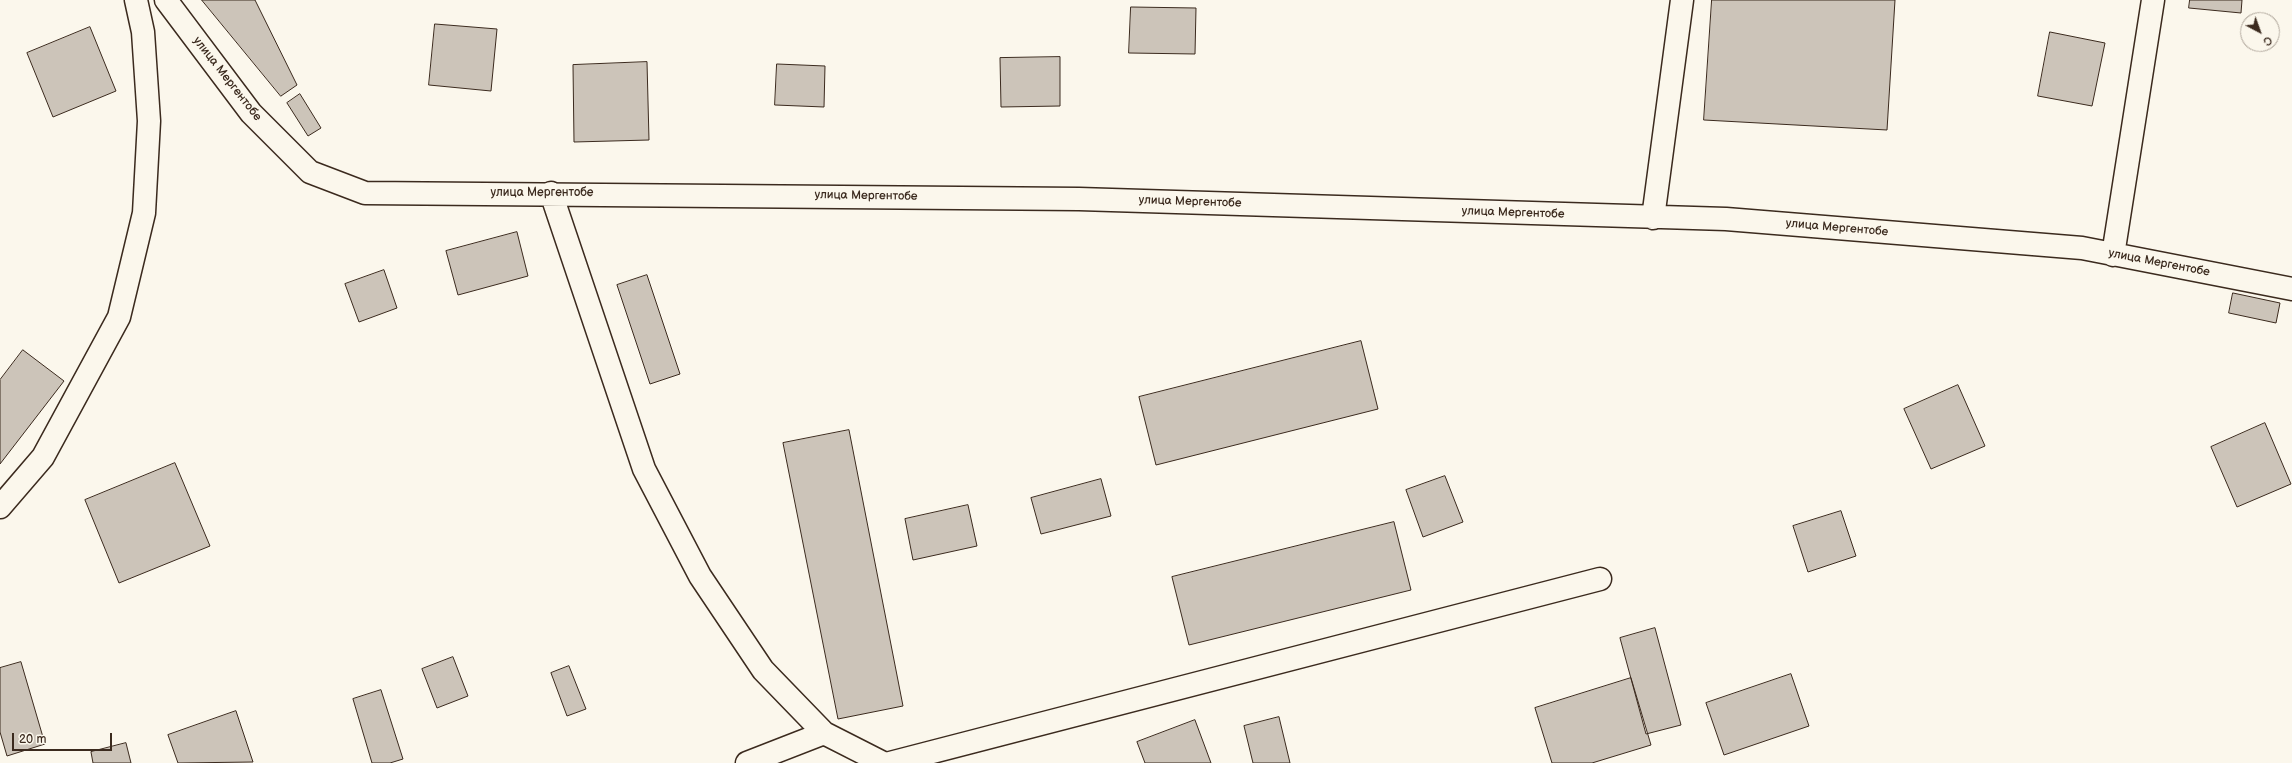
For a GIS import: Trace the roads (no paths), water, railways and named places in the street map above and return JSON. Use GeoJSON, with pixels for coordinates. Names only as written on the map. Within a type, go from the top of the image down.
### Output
{"type":"FeatureCollection","features":[{"type":"Feature","properties":{"kind":"street"},"geometry":{"type":"LineString","coordinates":[[0,507],[43,457],[119,317],[144,213],[149,122],[143,32],[136,0]]}},
{"type":"Feature","properties":{"kind":"street","name":"улица Мергентобе"},"geometry":{"type":"LineString","coordinates":[[166,0],[251,113],[310,172],[365,193],[552,193],[1079,199],[1734,220],[2082,248],[2292,289]]}},
{"type":"Feature","properties":{"kind":"street"},"geometry":{"type":"LineString","coordinates":[[1653,218],[1682,0]]}},
{"type":"Feature","properties":{"kind":"street"},"geometry":{"type":"LineString","coordinates":[[2113,255],[2153,0]]}},
{"type":"Feature","properties":{"kind":"street"},"geometry":{"type":"LineString","coordinates":[[552,193],[644,469],[700,576],[763,670],[824,733],[883,763]]}},
{"type":"Feature","properties":{"kind":"street"},"geometry":{"type":"LineString","coordinates":[[890,763],[1600,579]]}},
{"type":"Feature","properties":{"kind":"street"},"geometry":{"type":"LineString","coordinates":[[747,763],[824,733]]}}]}
